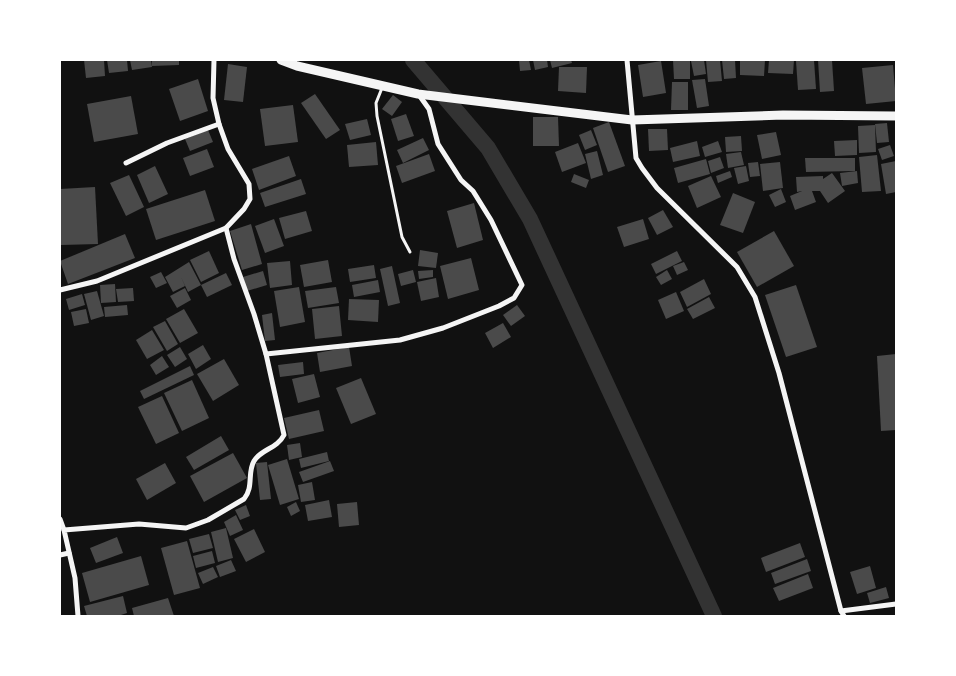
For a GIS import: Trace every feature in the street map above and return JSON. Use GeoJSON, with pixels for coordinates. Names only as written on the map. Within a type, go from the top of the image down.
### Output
{"type":"FeatureCollection","features":[{"type":"Feature","properties":{"kind":"street"},"geometry":{"type":"LineString","coordinates":[[60,290],[97,281],[226,228],[244,209],[250,199],[249,184],[228,148],[220,124],[213,98],[214,60]]}},
{"type":"Feature","properties":{"kind":"street"},"geometry":{"type":"LineString","coordinates":[[281,60],[297,66],[418,94],[632,120],[783,115],[896,116]]}},
{"type":"Feature","properties":{"kind":"street"},"geometry":{"type":"LineString","coordinates":[[627,60],[636,158],[657,188],[737,267],[755,297],[779,373],[842,613],[896,604]]}},
{"type":"Feature","properties":{"kind":"street"},"geometry":{"type":"LineString","coordinates":[[266,354],[392,341],[443,328],[499,306],[514,298],[522,285],[491,220],[473,191],[461,180],[438,144],[429,109],[418,94]]}},
{"type":"Feature","properties":{"kind":"street"},"geometry":{"type":"LineString","coordinates":[[126,163],[167,143],[220,124]]}},
{"type":"Feature","properties":{"kind":"street"},"geometry":{"type":"LineString","coordinates":[[64,530],[139,524],[186,528],[208,520],[244,499],[249,494],[252,464],[255,459],[281,441],[284,435],[266,354],[234,259],[226,228]]}},
{"type":"Feature","properties":{"kind":"street"},"geometry":{"type":"LineString","coordinates":[[60,519],[77,593],[78,616]]}},
{"type":"Feature","properties":{"kind":"street"},"geometry":{"type":"LineString","coordinates":[[60,555],[69,553]]}},
{"type":"Feature","properties":{"kind":"lane"},"geometry":{"type":"LineString","coordinates":[[384,86],[376,103],[378,116],[402,237],[410,252]]}},
{"type":"Feature","properties":{"kind":"building"},"geometry":{"type":"Polygon","coordinates":[[[84,60],[104,60],[105,76],[86,78],[84,60]]]}},
{"type":"Feature","properties":{"kind":"building"},"geometry":{"type":"Polygon","coordinates":[[[107,60],[127,60],[128,71],[109,73],[107,60]]]}},
{"type":"Feature","properties":{"kind":"building"},"geometry":{"type":"Polygon","coordinates":[[[130,60],[151,60],[152,67],[132,70],[130,60]]]}},
{"type":"Feature","properties":{"kind":"building"},"geometry":{"type":"Polygon","coordinates":[[[152,60],[179,60],[179,65],[152,66],[152,60]]]}},
{"type":"Feature","properties":{"kind":"building"},"geometry":{"type":"Polygon","coordinates":[[[519,60],[529,60],[531,70],[520,71],[519,60]]]}},
{"type":"Feature","properties":{"kind":"building"},"geometry":{"type":"Polygon","coordinates":[[[533,60],[547,60],[548,67],[535,70],[533,60]]]}},
{"type":"Feature","properties":{"kind":"building"},"geometry":{"type":"Polygon","coordinates":[[[550,60],[571,60],[572,63],[552,68],[550,60]]]}},
{"type":"Feature","properties":{"kind":"building"},"geometry":{"type":"Polygon","coordinates":[[[673,60],[690,60],[690,79],[674,79],[673,60]]]}},
{"type":"Feature","properties":{"kind":"building"},"geometry":{"type":"Polygon","coordinates":[[[704,60],[706,74],[694,76],[691,61],[704,60]]]}},
{"type":"Feature","properties":{"kind":"building"},"geometry":{"type":"Polygon","coordinates":[[[706,60],[720,60],[722,81],[708,82],[706,60]]]}},
{"type":"Feature","properties":{"kind":"building"},"geometry":{"type":"Polygon","coordinates":[[[722,60],[735,60],[736,78],[724,79],[722,60]]]}},
{"type":"Feature","properties":{"kind":"building"},"geometry":{"type":"Polygon","coordinates":[[[740,60],[765,60],[764,76],[740,75],[740,60]]]}},
{"type":"Feature","properties":{"kind":"building"},"geometry":{"type":"Polygon","coordinates":[[[769,60],[794,60],[793,74],[768,73],[769,60]]]}},
{"type":"Feature","properties":{"kind":"building"},"geometry":{"type":"Polygon","coordinates":[[[814,60],[816,89],[798,90],[796,61],[814,60]]]}},
{"type":"Feature","properties":{"kind":"building"},"geometry":{"type":"Polygon","coordinates":[[[818,60],[832,60],[834,91],[820,92],[818,60]]]}},
{"type":"Feature","properties":{"kind":"building"},"geometry":{"type":"Polygon","coordinates":[[[661,61],[666,93],[643,97],[638,65],[661,61]]]}},
{"type":"Feature","properties":{"kind":"building"},"geometry":{"type":"Polygon","coordinates":[[[228,64],[247,67],[243,102],[224,100],[228,64]]]}},
{"type":"Feature","properties":{"kind":"building"},"geometry":{"type":"Polygon","coordinates":[[[893,65],[896,101],[866,104],[862,68],[893,65]]]}},
{"type":"Feature","properties":{"kind":"building"},"geometry":{"type":"Polygon","coordinates":[[[559,67],[587,67],[586,93],[558,91],[559,67]]]}},
{"type":"Feature","properties":{"kind":"building"},"geometry":{"type":"Polygon","coordinates":[[[198,79],[208,111],[180,121],[169,89],[198,79]]]}},
{"type":"Feature","properties":{"kind":"building"},"geometry":{"type":"Polygon","coordinates":[[[705,79],[709,106],[697,108],[692,80],[705,79]]]}},
{"type":"Feature","properties":{"kind":"building"},"geometry":{"type":"Polygon","coordinates":[[[672,82],[688,82],[688,110],[671,110],[672,82]]]}},
{"type":"Feature","properties":{"kind":"building"},"geometry":{"type":"Polygon","coordinates":[[[315,94],[340,130],[326,139],[301,103],[315,94]]]}},
{"type":"Feature","properties":{"kind":"building"},"geometry":{"type":"Polygon","coordinates":[[[393,95],[402,102],[392,116],[382,109],[393,95]]]}},
{"type":"Feature","properties":{"kind":"building"},"geometry":{"type":"Polygon","coordinates":[[[131,96],[138,134],[94,142],[87,104],[131,96]]]}},
{"type":"Feature","properties":{"kind":"building"},"geometry":{"type":"Polygon","coordinates":[[[293,105],[298,142],[265,146],[260,109],[293,105]]]}},
{"type":"Feature","properties":{"kind":"building"},"geometry":{"type":"Polygon","coordinates":[[[406,114],[414,136],[398,141],[391,119],[406,114]]]}},
{"type":"Feature","properties":{"kind":"building"},"geometry":{"type":"Polygon","coordinates":[[[533,117],[558,117],[559,146],[533,146],[533,117]]]}},
{"type":"Feature","properties":{"kind":"building"},"geometry":{"type":"Polygon","coordinates":[[[367,119],[371,135],[350,140],[345,124],[367,119]]]}},
{"type":"Feature","properties":{"kind":"building"},"geometry":{"type":"Polygon","coordinates":[[[609,122],[625,166],[608,172],[593,128],[609,122]]]}},
{"type":"Feature","properties":{"kind":"building"},"geometry":{"type":"Polygon","coordinates":[[[887,123],[889,142],[877,143],[875,124],[887,123]]]}},
{"type":"Feature","properties":{"kind":"building"},"geometry":{"type":"Polygon","coordinates":[[[875,125],[876,152],[859,153],[858,126],[875,125]]]}},
{"type":"Feature","properties":{"kind":"building"},"geometry":{"type":"Polygon","coordinates":[[[648,129],[667,129],[668,150],[649,151],[648,129]]]}},
{"type":"Feature","properties":{"kind":"building"},"geometry":{"type":"Polygon","coordinates":[[[208,130],[213,142],[190,151],[185,139],[208,130]]]}},
{"type":"Feature","properties":{"kind":"building"},"geometry":{"type":"Polygon","coordinates":[[[591,130],[597,145],[585,150],[579,135],[591,130]]]}},
{"type":"Feature","properties":{"kind":"building"},"geometry":{"type":"Polygon","coordinates":[[[776,132],[781,155],[762,159],[757,135],[776,132]]]}},
{"type":"Feature","properties":{"kind":"building"},"geometry":{"type":"Polygon","coordinates":[[[741,136],[742,151],[726,152],[725,137],[741,136]]]}},
{"type":"Feature","properties":{"kind":"building"},"geometry":{"type":"Polygon","coordinates":[[[423,138],[429,150],[403,163],[397,150],[423,138]]]}},
{"type":"Feature","properties":{"kind":"building"},"geometry":{"type":"Polygon","coordinates":[[[857,140],[857,155],[835,156],[834,141],[857,140]]]}},
{"type":"Feature","properties":{"kind":"building"},"geometry":{"type":"Polygon","coordinates":[[[697,141],[700,156],[673,162],[670,148],[697,141]]]}},
{"type":"Feature","properties":{"kind":"building"},"geometry":{"type":"Polygon","coordinates":[[[718,141],[722,152],[705,157],[702,147],[718,141]]]}},
{"type":"Feature","properties":{"kind":"building"},"geometry":{"type":"Polygon","coordinates":[[[376,142],[378,165],[349,167],[347,145],[376,142]]]}},
{"type":"Feature","properties":{"kind":"building"},"geometry":{"type":"Polygon","coordinates":[[[578,143],[586,163],[562,172],[555,152],[578,143]]]}},
{"type":"Feature","properties":{"kind":"building"},"geometry":{"type":"Polygon","coordinates":[[[890,145],[894,156],[882,160],[878,149],[890,145]]]}},
{"type":"Feature","properties":{"kind":"building"},"geometry":{"type":"Polygon","coordinates":[[[207,149],[214,167],[190,176],[183,158],[207,149]]]}},
{"type":"Feature","properties":{"kind":"building"},"geometry":{"type":"Polygon","coordinates":[[[597,151],[603,175],[591,179],[585,154],[597,151]]]}},
{"type":"Feature","properties":{"kind":"building"},"geometry":{"type":"Polygon","coordinates":[[[741,152],[744,165],[728,168],[726,154],[741,152]]]}},
{"type":"Feature","properties":{"kind":"building"},"geometry":{"type":"Polygon","coordinates":[[[429,154],[435,171],[402,183],[396,166],[429,154]]]}},
{"type":"Feature","properties":{"kind":"building"},"geometry":{"type":"Polygon","coordinates":[[[877,155],[881,191],[862,192],[859,157],[877,155]]]}},
{"type":"Feature","properties":{"kind":"building"},"geometry":{"type":"Polygon","coordinates":[[[289,156],[296,176],[259,190],[252,169],[289,156]]]}},
{"type":"Feature","properties":{"kind":"building"},"geometry":{"type":"Polygon","coordinates":[[[720,157],[724,168],[711,173],[708,161],[720,157]]]}},
{"type":"Feature","properties":{"kind":"building"},"geometry":{"type":"Polygon","coordinates":[[[805,158],[855,158],[855,171],[806,172],[805,158]]]}},
{"type":"Feature","properties":{"kind":"building"},"geometry":{"type":"Polygon","coordinates":[[[706,159],[710,174],[678,183],[674,168],[706,159]]]}},
{"type":"Feature","properties":{"kind":"building"},"geometry":{"type":"Polygon","coordinates":[[[896,161],[896,192],[886,194],[881,164],[896,161]]]}},
{"type":"Feature","properties":{"kind":"building"},"geometry":{"type":"Polygon","coordinates":[[[758,162],[760,176],[750,177],[748,163],[758,162]]]}},
{"type":"Feature","properties":{"kind":"building"},"geometry":{"type":"Polygon","coordinates":[[[780,162],[783,188],[763,191],[760,164],[780,162]]]}},
{"type":"Feature","properties":{"kind":"building"},"geometry":{"type":"Polygon","coordinates":[[[155,166],[168,194],[149,203],[137,175],[155,166]]]}},
{"type":"Feature","properties":{"kind":"building"},"geometry":{"type":"Polygon","coordinates":[[[746,166],[749,181],[738,184],[734,168],[746,166]]]}},
{"type":"Feature","properties":{"kind":"building"},"geometry":{"type":"Polygon","coordinates":[[[730,171],[732,177],[718,183],[716,176],[730,171]]]}},
{"type":"Feature","properties":{"kind":"building"},"geometry":{"type":"Polygon","coordinates":[[[857,171],[858,183],[842,186],[840,173],[857,171]]]}},
{"type":"Feature","properties":{"kind":"building"},"geometry":{"type":"Polygon","coordinates":[[[832,173],[845,191],[828,203],[820,191],[812,191],[816,202],[795,210],[790,196],[802,191],[797,192],[796,177],[823,176],[823,179],[832,173]]]}},
{"type":"Feature","properties":{"kind":"building"},"geometry":{"type":"Polygon","coordinates":[[[574,174],[589,180],[586,188],[571,182],[574,174]]]}},
{"type":"Feature","properties":{"kind":"building"},"geometry":{"type":"Polygon","coordinates":[[[129,175],[144,207],[126,216],[110,183],[129,175]]]}},
{"type":"Feature","properties":{"kind":"building"},"geometry":{"type":"Polygon","coordinates":[[[711,176],[721,197],[697,208],[688,186],[711,176]]]}},
{"type":"Feature","properties":{"kind":"building"},"geometry":{"type":"Polygon","coordinates":[[[301,179],[306,194],[265,207],[260,193],[301,179]]]}},
{"type":"Feature","properties":{"kind":"building"},"geometry":{"type":"Polygon","coordinates":[[[95,187],[98,244],[61,245],[60,189],[95,187]]]}},
{"type":"Feature","properties":{"kind":"building"},"geometry":{"type":"Polygon","coordinates":[[[781,189],[786,202],[775,207],[769,195],[781,189]]]}},
{"type":"Feature","properties":{"kind":"building"},"geometry":{"type":"Polygon","coordinates":[[[205,190],[215,221],[156,240],[146,209],[205,190]]]}},
{"type":"Feature","properties":{"kind":"building"},"geometry":{"type":"Polygon","coordinates":[[[733,193],[755,202],[743,233],[720,225],[733,193]]]}},
{"type":"Feature","properties":{"kind":"building"},"geometry":{"type":"Polygon","coordinates":[[[474,203],[483,240],[457,248],[447,211],[474,203]]]}},
{"type":"Feature","properties":{"kind":"building"},"geometry":{"type":"Polygon","coordinates":[[[663,210],[673,227],[657,235],[648,218],[663,210]]]}},
{"type":"Feature","properties":{"kind":"building"},"geometry":{"type":"Polygon","coordinates":[[[306,211],[312,231],[285,239],[279,218],[306,211]]]}},
{"type":"Feature","properties":{"kind":"building"},"geometry":{"type":"Polygon","coordinates":[[[274,219],[284,246],[265,253],[255,226],[274,219]]]}},
{"type":"Feature","properties":{"kind":"building"},"geometry":{"type":"Polygon","coordinates":[[[643,219],[649,239],[624,247],[617,227],[643,219]]]}},
{"type":"Feature","properties":{"kind":"building"},"geometry":{"type":"Polygon","coordinates":[[[251,224],[262,264],[242,270],[230,231],[251,224]]]}},
{"type":"Feature","properties":{"kind":"building"},"geometry":{"type":"Polygon","coordinates":[[[774,231],[794,266],[757,287],[737,252],[774,231]]]}},
{"type":"Feature","properties":{"kind":"building"},"geometry":{"type":"Polygon","coordinates":[[[125,234],[135,258],[68,284],[60,261],[125,234]]]}},
{"type":"Feature","properties":{"kind":"building"},"geometry":{"type":"Polygon","coordinates":[[[420,250],[438,253],[436,268],[418,266],[420,250]]]}},
{"type":"Feature","properties":{"kind":"building"},"geometry":{"type":"Polygon","coordinates":[[[209,251],[219,273],[201,282],[190,260],[209,251]]]}},
{"type":"Feature","properties":{"kind":"building"},"geometry":{"type":"Polygon","coordinates":[[[677,251],[682,261],[656,274],[651,264],[677,251]]]}},
{"type":"Feature","properties":{"kind":"building"},"geometry":{"type":"Polygon","coordinates":[[[471,258],[479,290],[448,299],[440,266],[471,258]]]}},
{"type":"Feature","properties":{"kind":"building"},"geometry":{"type":"Polygon","coordinates":[[[328,260],[332,282],[304,287],[300,265],[328,260]]]}},
{"type":"Feature","properties":{"kind":"building"},"geometry":{"type":"Polygon","coordinates":[[[290,261],[292,285],[270,288],[267,263],[290,261]]]}},
{"type":"Feature","properties":{"kind":"building"},"geometry":{"type":"Polygon","coordinates":[[[189,262],[201,285],[188,292],[181,277],[185,286],[173,292],[165,277],[189,262]]]}},
{"type":"Feature","properties":{"kind":"building"},"geometry":{"type":"Polygon","coordinates":[[[684,262],[688,270],[677,275],[673,266],[684,262]]]}},
{"type":"Feature","properties":{"kind":"building"},"geometry":{"type":"Polygon","coordinates":[[[374,265],[376,278],[350,282],[348,269],[374,265]]]}},
{"type":"Feature","properties":{"kind":"building"},"geometry":{"type":"Polygon","coordinates":[[[392,266],[400,303],[388,306],[380,269],[392,266]]]}},
{"type":"Feature","properties":{"kind":"building"},"geometry":{"type":"Polygon","coordinates":[[[413,270],[416,282],[401,286],[398,274],[413,270]]]}},
{"type":"Feature","properties":{"kind":"building"},"geometry":{"type":"Polygon","coordinates":[[[433,270],[433,277],[419,279],[418,271],[433,270]]]}},
{"type":"Feature","properties":{"kind":"building"},"geometry":{"type":"Polygon","coordinates":[[[667,270],[672,279],[661,285],[656,277],[667,270]]]}},
{"type":"Feature","properties":{"kind":"building"},"geometry":{"type":"Polygon","coordinates":[[[263,271],[267,285],[247,291],[243,277],[263,271]]]}},
{"type":"Feature","properties":{"kind":"building"},"geometry":{"type":"Polygon","coordinates":[[[161,272],[167,283],[156,288],[150,277],[161,272]]]}},
{"type":"Feature","properties":{"kind":"building"},"geometry":{"type":"Polygon","coordinates":[[[226,273],[232,285],[207,297],[201,285],[226,273]]]}},
{"type":"Feature","properties":{"kind":"building"},"geometry":{"type":"Polygon","coordinates":[[[436,278],[439,297],[421,301],[417,282],[436,278]]]}},
{"type":"Feature","properties":{"kind":"building"},"geometry":{"type":"Polygon","coordinates":[[[704,279],[711,294],[687,307],[680,292],[704,279]]]}},
{"type":"Feature","properties":{"kind":"building"},"geometry":{"type":"Polygon","coordinates":[[[378,280],[380,292],[354,297],[352,285],[378,280]]]}},
{"type":"Feature","properties":{"kind":"building"},"geometry":{"type":"Polygon","coordinates":[[[115,284],[116,302],[101,303],[100,285],[115,284]]]}},
{"type":"Feature","properties":{"kind":"building"},"geometry":{"type":"Polygon","coordinates":[[[796,285],[817,347],[786,357],[765,295],[796,285]]]}},
{"type":"Feature","properties":{"kind":"building"},"geometry":{"type":"Polygon","coordinates":[[[299,287],[305,322],[280,327],[274,291],[299,287]]]}},
{"type":"Feature","properties":{"kind":"building"},"geometry":{"type":"Polygon","coordinates":[[[336,287],[339,303],[308,308],[305,291],[336,287]]]}},
{"type":"Feature","properties":{"kind":"building"},"geometry":{"type":"Polygon","coordinates":[[[133,288],[134,301],[118,302],[116,289],[133,288]]]}},
{"type":"Feature","properties":{"kind":"building"},"geometry":{"type":"Polygon","coordinates":[[[185,288],[191,300],[177,308],[170,296],[185,288]]]}},
{"type":"Feature","properties":{"kind":"building"},"geometry":{"type":"Polygon","coordinates":[[[97,291],[104,316],[91,320],[84,294],[97,291]]]}},
{"type":"Feature","properties":{"kind":"building"},"geometry":{"type":"Polygon","coordinates":[[[676,292],[684,311],[666,319],[658,300],[676,292]]]}},
{"type":"Feature","properties":{"kind":"building"},"geometry":{"type":"Polygon","coordinates":[[[82,294],[85,305],[69,310],[66,299],[82,294]]]}},
{"type":"Feature","properties":{"kind":"building"},"geometry":{"type":"Polygon","coordinates":[[[709,297],[715,308],[693,319],[687,309],[709,297]]]}},
{"type":"Feature","properties":{"kind":"building"},"geometry":{"type":"Polygon","coordinates":[[[349,299],[379,300],[378,322],[348,320],[349,299]]]}},
{"type":"Feature","properties":{"kind":"building"},"geometry":{"type":"Polygon","coordinates":[[[127,305],[128,315],[105,317],[104,307],[127,305]]]}},
{"type":"Feature","properties":{"kind":"building"},"geometry":{"type":"Polygon","coordinates":[[[517,305],[525,316],[511,326],[503,315],[517,305]]]}},
{"type":"Feature","properties":{"kind":"building"},"geometry":{"type":"Polygon","coordinates":[[[339,306],[342,336],[315,339],[312,309],[339,306]]]}},
{"type":"Feature","properties":{"kind":"building"},"geometry":{"type":"Polygon","coordinates":[[[86,309],[89,323],[74,326],[71,312],[86,309]]]}},
{"type":"Feature","properties":{"kind":"building"},"geometry":{"type":"Polygon","coordinates":[[[184,309],[198,333],[180,343],[166,319],[184,309]]]}},
{"type":"Feature","properties":{"kind":"building"},"geometry":{"type":"Polygon","coordinates":[[[272,313],[275,340],[265,341],[262,315],[272,313]]]}},
{"type":"Feature","properties":{"kind":"building"},"geometry":{"type":"Polygon","coordinates":[[[165,321],[178,344],[167,351],[153,327],[165,321]]]}},
{"type":"Feature","properties":{"kind":"building"},"geometry":{"type":"Polygon","coordinates":[[[503,323],[511,337],[493,348],[485,333],[503,323]]]}},
{"type":"Feature","properties":{"kind":"building"},"geometry":{"type":"Polygon","coordinates":[[[152,330],[164,350],[147,359],[136,340],[152,330]]]}},
{"type":"Feature","properties":{"kind":"building"},"geometry":{"type":"Polygon","coordinates":[[[203,345],[211,359],[196,369],[188,354],[203,345]]]}},
{"type":"Feature","properties":{"kind":"building"},"geometry":{"type":"Polygon","coordinates":[[[180,347],[187,359],[175,367],[167,355],[180,347]]]}},
{"type":"Feature","properties":{"kind":"building"},"geometry":{"type":"Polygon","coordinates":[[[349,347],[352,366],[320,372],[317,353],[349,347]]]}},
{"type":"Feature","properties":{"kind":"building"},"geometry":{"type":"Polygon","coordinates":[[[896,354],[896,430],[881,431],[877,356],[896,354]]]}},
{"type":"Feature","properties":{"kind":"building"},"geometry":{"type":"Polygon","coordinates":[[[162,356],[169,367],[156,375],[150,365],[162,356]]]}},
{"type":"Feature","properties":{"kind":"building"},"geometry":{"type":"Polygon","coordinates":[[[224,359],[239,385],[213,401],[197,374],[224,359]]]}},
{"type":"Feature","properties":{"kind":"building"},"geometry":{"type":"Polygon","coordinates":[[[303,362],[304,374],[280,377],[278,365],[303,362]]]}},
{"type":"Feature","properties":{"kind":"building"},"geometry":{"type":"Polygon","coordinates":[[[190,366],[194,375],[144,399],[140,391],[190,366]]]}},
{"type":"Feature","properties":{"kind":"building"},"geometry":{"type":"Polygon","coordinates":[[[314,374],[320,397],[298,403],[292,379],[314,374]]]}},
{"type":"Feature","properties":{"kind":"building"},"geometry":{"type":"Polygon","coordinates":[[[361,378],[376,414],[351,424],[336,388],[361,378]]]}},
{"type":"Feature","properties":{"kind":"building"},"geometry":{"type":"Polygon","coordinates":[[[192,380],[209,418],[182,431],[164,393],[192,380]]]}},
{"type":"Feature","properties":{"kind":"building"},"geometry":{"type":"Polygon","coordinates":[[[162,396],[179,433],[156,444],[138,407],[162,396]]]}},
{"type":"Feature","properties":{"kind":"building"},"geometry":{"type":"Polygon","coordinates":[[[319,410],[324,431],[289,439],[284,418],[319,410]]]}},
{"type":"Feature","properties":{"kind":"building"},"geometry":{"type":"Polygon","coordinates":[[[221,436],[229,450],[194,470],[186,457],[221,436]]]}},
{"type":"Feature","properties":{"kind":"building"},"geometry":{"type":"Polygon","coordinates":[[[300,443],[302,457],[289,460],[287,445],[300,443]]]}},
{"type":"Feature","properties":{"kind":"building"},"geometry":{"type":"Polygon","coordinates":[[[327,452],[329,461],[301,468],[299,459],[327,452]]]}},
{"type":"Feature","properties":{"kind":"building"},"geometry":{"type":"Polygon","coordinates":[[[233,453],[247,478],[204,502],[190,476],[233,453]]]}},
{"type":"Feature","properties":{"kind":"building"},"geometry":{"type":"Polygon","coordinates":[[[287,459],[299,499],[280,505],[268,465],[287,459]]]}},
{"type":"Feature","properties":{"kind":"building"},"geometry":{"type":"Polygon","coordinates":[[[330,461],[334,471],[303,482],[299,472],[330,461]]]}},
{"type":"Feature","properties":{"kind":"building"},"geometry":{"type":"Polygon","coordinates":[[[267,462],[271,499],[260,500],[256,463],[267,462]]]}},
{"type":"Feature","properties":{"kind":"building"},"geometry":{"type":"Polygon","coordinates":[[[165,463],[176,483],[147,500],[136,479],[165,463]]]}},
{"type":"Feature","properties":{"kind":"building"},"geometry":{"type":"Polygon","coordinates":[[[312,482],[315,500],[301,502],[298,485],[312,482]]]}},
{"type":"Feature","properties":{"kind":"building"},"geometry":{"type":"Polygon","coordinates":[[[329,500],[332,517],[308,521],[305,505],[329,500]]]}},
{"type":"Feature","properties":{"kind":"building"},"geometry":{"type":"Polygon","coordinates":[[[296,502],[300,511],[291,516],[287,507],[296,502]]]}},
{"type":"Feature","properties":{"kind":"building"},"geometry":{"type":"Polygon","coordinates":[[[357,502],[359,525],[339,527],[337,504],[357,502]]]}},
{"type":"Feature","properties":{"kind":"building"},"geometry":{"type":"Polygon","coordinates":[[[246,505],[250,516],[240,520],[235,510],[246,505]]]}},
{"type":"Feature","properties":{"kind":"building"},"geometry":{"type":"Polygon","coordinates":[[[236,515],[243,530],[230,536],[224,522],[236,515]]]}},
{"type":"Feature","properties":{"kind":"building"},"geometry":{"type":"Polygon","coordinates":[[[226,528],[233,558],[218,562],[211,532],[226,528]]]}},
{"type":"Feature","properties":{"kind":"building"},"geometry":{"type":"Polygon","coordinates":[[[254,529],[265,552],[246,562],[234,539],[254,529]]]}},
{"type":"Feature","properties":{"kind":"building"},"geometry":{"type":"Polygon","coordinates":[[[209,534],[213,548],[193,553],[189,539],[209,534]]]}},
{"type":"Feature","properties":{"kind":"building"},"geometry":{"type":"Polygon","coordinates":[[[117,537],[123,553],[96,563],[90,548],[117,537]]]}},
{"type":"Feature","properties":{"kind":"building"},"geometry":{"type":"Polygon","coordinates":[[[187,541],[200,588],[174,595],[161,548],[187,541]]]}},
{"type":"Feature","properties":{"kind":"building"},"geometry":{"type":"Polygon","coordinates":[[[800,543],[805,557],[766,572],[761,558],[800,543]]]}},
{"type":"Feature","properties":{"kind":"building"},"geometry":{"type":"Polygon","coordinates":[[[212,551],[215,563],[196,568],[193,556],[212,551]]]}},
{"type":"Feature","properties":{"kind":"building"},"geometry":{"type":"Polygon","coordinates":[[[141,556],[149,585],[90,602],[82,573],[141,556]]]}},
{"type":"Feature","properties":{"kind":"building"},"geometry":{"type":"Polygon","coordinates":[[[807,559],[811,571],[775,584],[771,573],[807,559]]]}},
{"type":"Feature","properties":{"kind":"building"},"geometry":{"type":"Polygon","coordinates":[[[231,560],[236,571],[220,577],[216,566],[231,560]]]}},
{"type":"Feature","properties":{"kind":"building"},"geometry":{"type":"Polygon","coordinates":[[[870,566],[876,588],[857,594],[850,572],[870,566]]]}},
{"type":"Feature","properties":{"kind":"building"},"geometry":{"type":"Polygon","coordinates":[[[213,567],[218,577],[203,584],[198,573],[213,567]]]}},
{"type":"Feature","properties":{"kind":"building"},"geometry":{"type":"Polygon","coordinates":[[[808,574],[813,588],[779,601],[773,588],[808,574]]]}},
{"type":"Feature","properties":{"kind":"building"},"geometry":{"type":"Polygon","coordinates":[[[886,587],[889,598],[870,603],[867,593],[886,587]]]}},
{"type":"Feature","properties":{"kind":"building"},"geometry":{"type":"Polygon","coordinates":[[[123,596],[127,613],[118,616],[87,616],[84,606],[123,596]]]}},
{"type":"Feature","properties":{"kind":"building"},"geometry":{"type":"Polygon","coordinates":[[[168,598],[174,616],[134,616],[132,608],[168,598]]]}},
{"type":"Feature","properties":{"kind":"waterway"},"geometry":{"type":"LineString","coordinates":[[413,60],[488,148],[530,219],[714,616]]}}]}
